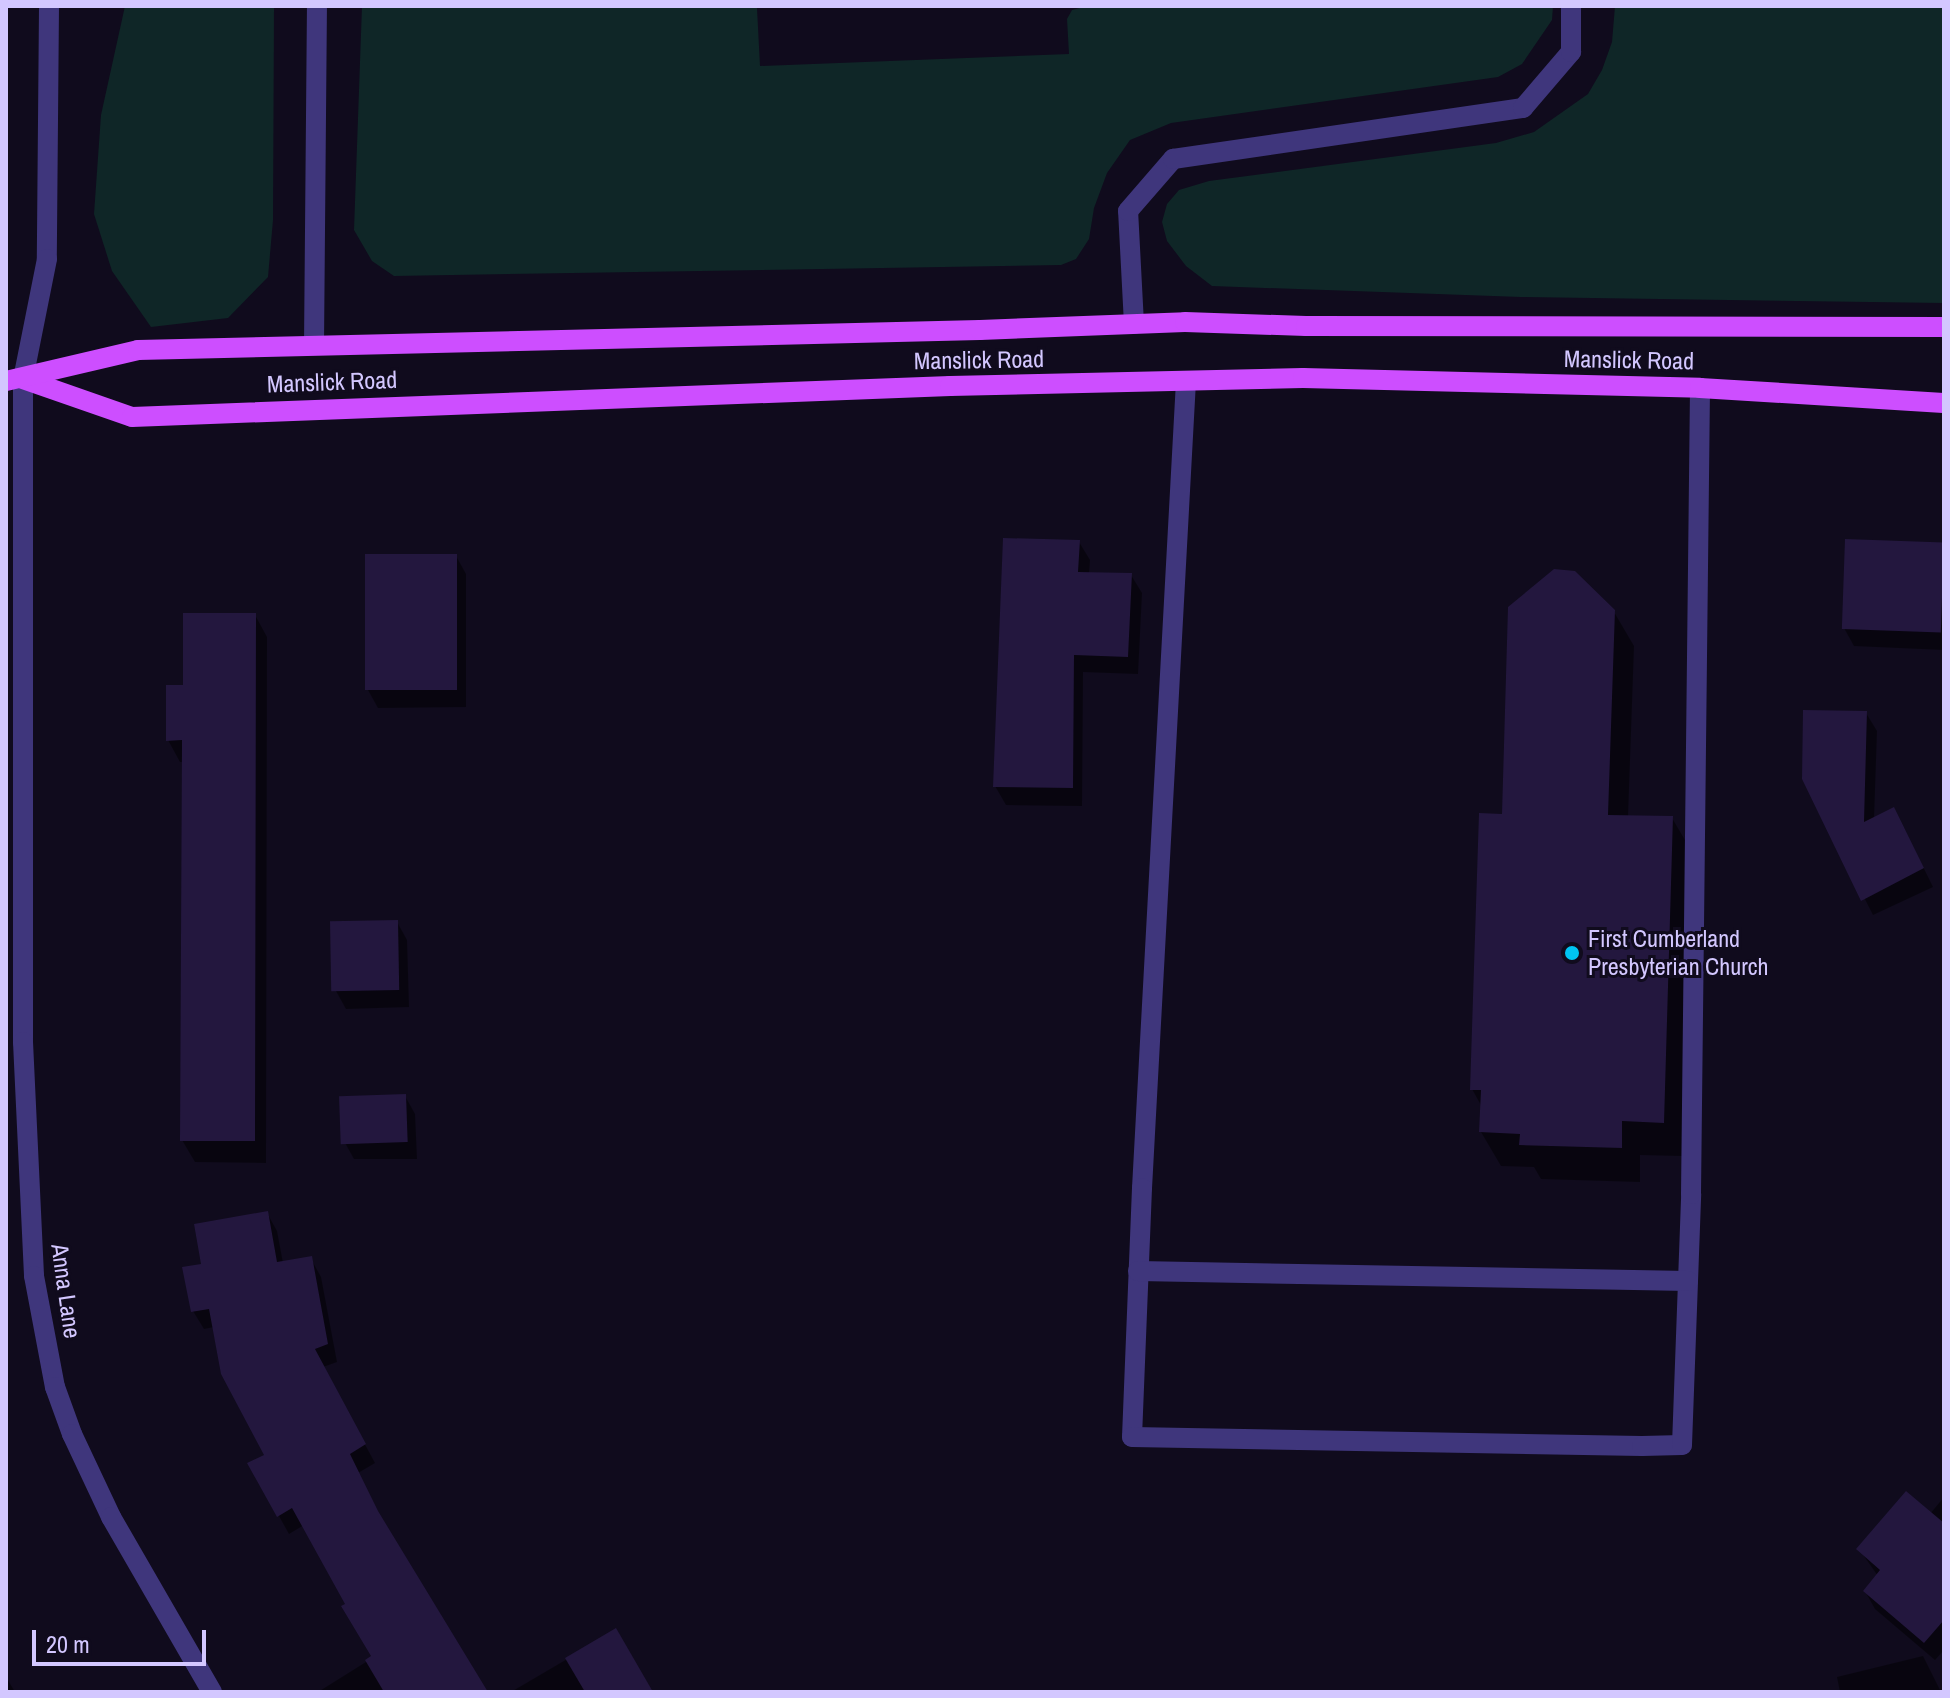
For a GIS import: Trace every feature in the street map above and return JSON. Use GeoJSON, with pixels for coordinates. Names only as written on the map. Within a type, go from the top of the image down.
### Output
{"type":"FeatureCollection","features":[{"type":"Feature","properties":{"kind":"main road","name":"Manslick Road"},"geometry":{"type":"LineString","coordinates":[[14,380],[138,350],[314,345],[1134,324],[1944,327]]}},
{"type":"Feature","properties":{"kind":"main road","name":"Manslick Road"},"geometry":{"type":"LineString","coordinates":[[14,380],[132,417],[934,386],[1303,378],[1700,388],[1944,403]]}},
{"type":"Feature","properties":{"kind":"street","name":"Anna Lane"},"geometry":{"type":"LineString","coordinates":[[49,6],[47,259],[14,380],[23,1042],[34,1276],[55,1387],[72,1434],[111,1517],[212,1692]]}},
{"type":"Feature","properties":{"kind":"street"},"geometry":{"type":"LineString","coordinates":[[314,345],[317,6]]}},
{"type":"Feature","properties":{"kind":"street"},"geometry":{"type":"LineString","coordinates":[[1134,324],[1128,211],[1173,159],[1523,108],[1571,52],[1571,6]]}},
{"type":"Feature","properties":{"kind":"street"},"geometry":{"type":"LineString","coordinates":[[1186,381],[1138,1271],[1132,1437],[1682,1445],[1688,1281],[1701,524],[1700,388]]}},
{"type":"Feature","properties":{"kind":"street"},"geometry":{"type":"LineString","coordinates":[[1138,1271],[1688,1281]]}},
{"type":"Feature","properties":{"kind":"green space"},"geometry":{"type":"Polygon","coordinates":[[[125,6],[274,6],[273,220],[268,277],[228,318],[151,327],[112,271],[94,214],[101,115],[125,6]]]}},
{"type":"Feature","properties":{"kind":"green space"},"geometry":{"type":"Polygon","coordinates":[[[362,6],[757,8],[760,66],[1069,54],[1067,19],[1072,10],[1083,7],[1553,6],[1552,20],[1522,64],[1498,77],[1171,123],[1130,140],[1107,173],[1094,208],[1089,239],[1076,259],[1061,265],[394,276],[372,261],[354,230],[362,6]]]}},
{"type":"Feature","properties":{"kind":"green space"},"geometry":{"type":"Polygon","coordinates":[[[1615,6],[1944,6],[1944,303],[1521,297],[1212,286],[1186,266],[1167,241],[1162,222],[1167,204],[1179,190],[1209,181],[1496,143],[1534,132],[1588,94],[1602,70],[1612,42],[1615,6]]]}},
{"type":"Feature","properties":{"kind":"building"},"geometry":{"type":"Polygon","coordinates":[[[1003,538],[1080,540],[1078,572],[1132,573],[1128,657],[1074,655],[1073,788],[993,787],[1003,538]]]}},
{"type":"Feature","properties":{"kind":"building"},"geometry":{"type":"Polygon","coordinates":[[[1845,539],[1944,542],[1941,632],[1842,629],[1845,539]]]}},
{"type":"Feature","properties":{"kind":"building"},"geometry":{"type":"Polygon","coordinates":[[[365,554],[457,554],[457,690],[365,690],[365,554]]]}},
{"type":"Feature","properties":{"kind":"building","name":"First Cumberland Presbyterian Church"},"geometry":{"type":"Polygon","coordinates":[[[1554,569],[1575,571],[1615,610],[1608,815],[1673,816],[1664,1123],[1622,1121],[1622,1148],[1519,1145],[1520,1134],[1479,1132],[1481,1090],[1470,1090],[1479,813],[1502,814],[1508,607],[1554,569]]]}},
{"type":"Feature","properties":{"kind":"building"},"geometry":{"type":"Polygon","coordinates":[[[183,613],[256,613],[255,1141],[180,1141],[182,740],[166,741],[166,685],[183,685],[183,613]]]}},
{"type":"Feature","properties":{"kind":"building"},"geometry":{"type":"Polygon","coordinates":[[[1803,710],[1867,711],[1864,822],[1894,807],[1924,868],[1861,901],[1802,779],[1803,710]]]}},
{"type":"Feature","properties":{"kind":"building"},"geometry":{"type":"Polygon","coordinates":[[[398,920],[399,990],[331,991],[330,921],[398,920]]]}},
{"type":"Feature","properties":{"kind":"building"},"geometry":{"type":"Polygon","coordinates":[[[406,1094],[408,1142],[341,1144],[339,1096],[406,1094]]]}},
{"type":"Feature","properties":{"kind":"building"},"geometry":{"type":"Polygon","coordinates":[[[268,1211],[277,1262],[312,1256],[328,1344],[315,1349],[366,1444],[350,1454],[378,1511],[488,1692],[384,1692],[365,1660],[371,1656],[341,1606],[345,1604],[292,1508],[277,1517],[247,1463],[264,1455],[221,1374],[209,1309],[191,1312],[182,1267],[201,1264],[194,1224],[268,1211]]]}},
{"type":"Feature","properties":{"kind":"building"},"geometry":{"type":"Polygon","coordinates":[[[1906,1491],[1944,1523],[1944,1620],[1924,1643],[1863,1591],[1880,1570],[1856,1549],[1906,1491]]]}},
{"type":"Feature","properties":{"kind":"building"},"geometry":{"type":"Polygon","coordinates":[[[616,1628],[653,1692],[585,1692],[565,1658],[616,1628]]]}},
{"type":"Feature","properties":{"kind":"place","name":"First Cumberland Presbyterian Church"},"geometry":{"type":"Point","coordinates":[1572,953]}}]}
